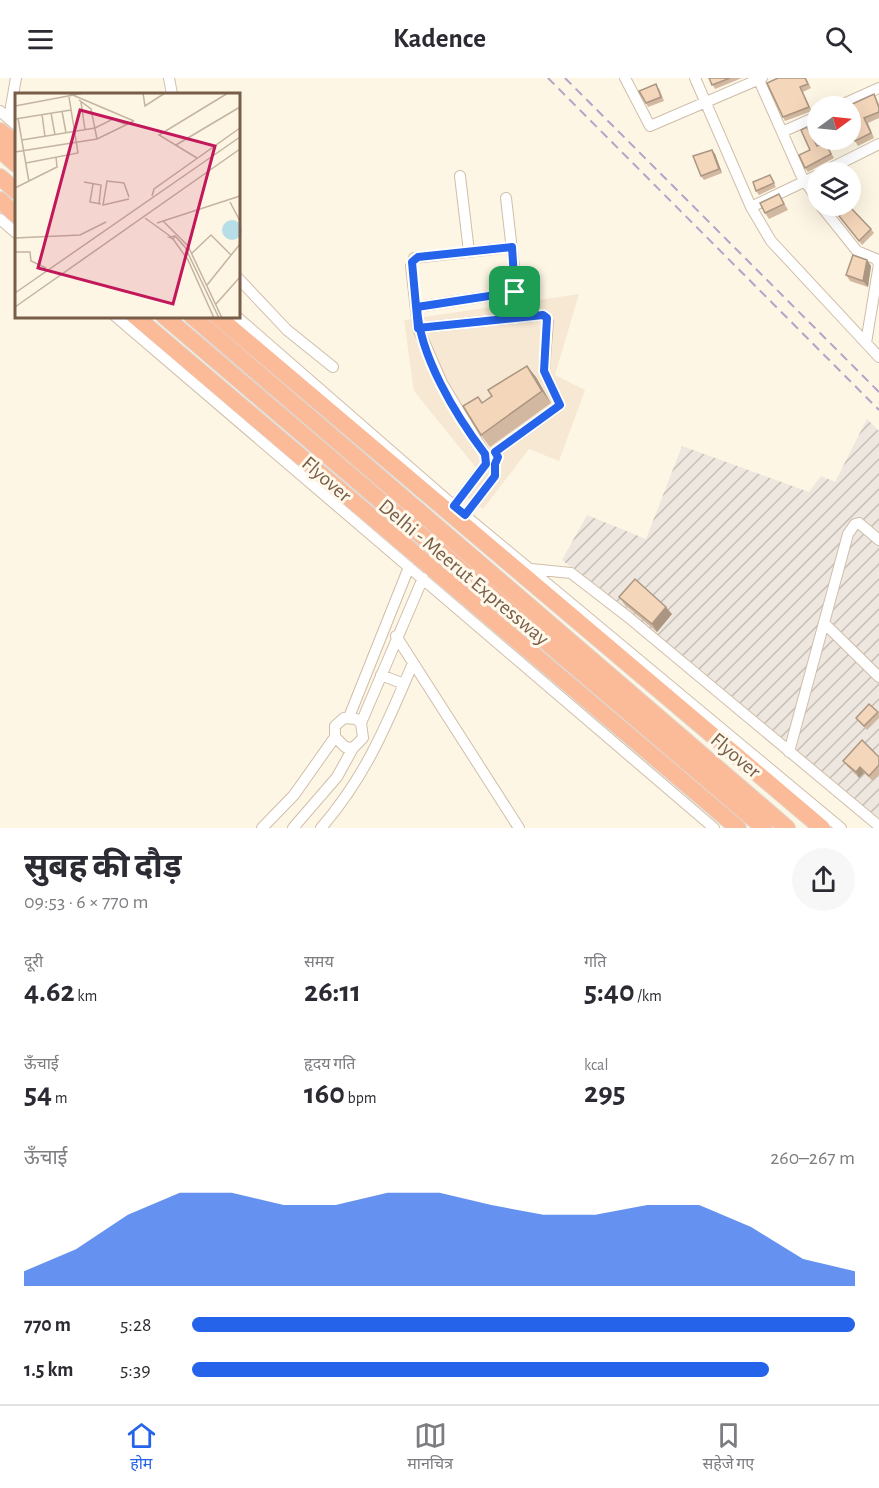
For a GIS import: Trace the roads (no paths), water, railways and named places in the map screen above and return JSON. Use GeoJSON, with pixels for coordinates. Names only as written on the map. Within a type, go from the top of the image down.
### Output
{"type":"FeatureCollection","features":[{"type":"Feature","properties":{"kind":"highway"},"geometry":{"type":"LineString","coordinates":[[6,121],[15,142]]}},
{"type":"Feature","properties":{"kind":"highway"},"geometry":{"type":"LineString","coordinates":[[0,150],[15,163]]}},
{"type":"Feature","properties":{"kind":"highway"},"geometry":{"type":"LineString","coordinates":[[0,177],[15,190]]}},
{"type":"Feature","properties":{"kind":"highway"},"geometry":{"type":"LineString","coordinates":[[0,200],[15,214]]}},
{"type":"Feature","properties":{"kind":"highway","name":"Flyover"},"geometry":{"type":"LineString","coordinates":[[137,318],[327,488],[401,544],[738,828]]}},
{"type":"Feature","properties":{"kind":"highway","name":"Delhi - Meerut Expressway"},"geometry":{"type":"LineString","coordinates":[[166,318],[764,828]]}},
{"type":"Feature","properties":{"kind":"highway","name":"Delhi - Meerut Expressway"},"geometry":{"type":"LineString","coordinates":[[194,318],[787,828]]}},
{"type":"Feature","properties":{"kind":"highway"},"geometry":{"type":"LineString","coordinates":[[220,318],[331,406]]}},
{"type":"Feature","properties":{"kind":"highway","name":"Flyover"},"geometry":{"type":"LineString","coordinates":[[331,406],[555,602],[833,827]]}},
{"type":"Feature","properties":{"kind":"street"},"geometry":{"type":"LineString","coordinates":[[6,121],[16,78]]}},
{"type":"Feature","properties":{"kind":"street"},"geometry":{"type":"LineString","coordinates":[[168,78],[172,93]]}},
{"type":"Feature","properties":{"kind":"street"},"geometry":{"type":"LineString","coordinates":[[625,78],[650,126],[760,78],[807,185]]}},
{"type":"Feature","properties":{"kind":"street"},"geometry":{"type":"LineString","coordinates":[[695,78],[751,207],[779,252],[879,357]]}},
{"type":"Feature","properties":{"kind":"street"},"geometry":{"type":"LineString","coordinates":[[861,96],[879,88]]}},
{"type":"Feature","properties":{"kind":"street"},"geometry":{"type":"LineString","coordinates":[[782,132],[807,121]]}},
{"type":"Feature","properties":{"kind":"street"},"geometry":{"type":"LineString","coordinates":[[843,162],[879,144]]}},
{"type":"Feature","properties":{"kind":"street"},"geometry":{"type":"LineString","coordinates":[[460,176],[469,252]]}},
{"type":"Feature","properties":{"kind":"street"},"geometry":{"type":"LineString","coordinates":[[751,207],[805,182]]}},
{"type":"Feature","properties":{"kind":"street"},"geometry":{"type":"LineString","coordinates":[[417,307],[515,292],[506,198]]}},
{"type":"Feature","properties":{"kind":"street"},"geometry":{"type":"LineString","coordinates":[[829,216],[857,251],[876,259],[879,264],[866,343]]}},
{"type":"Feature","properties":{"kind":"street"},"geometry":{"type":"LineString","coordinates":[[0,219],[15,232]]}},
{"type":"Feature","properties":{"kind":"street"},"geometry":{"type":"LineString","coordinates":[[465,515],[495,476],[490,458],[442,383],[418,328],[411,266],[414,258],[512,247]]}},
{"type":"Feature","properties":{"kind":"street"},"geometry":{"type":"LineString","coordinates":[[240,280],[287,330],[333,367]]}},
{"type":"Feature","properties":{"kind":"street"},"geometry":{"type":"LineString","coordinates":[[418,328],[543,315],[547,318],[544,371],[560,405],[490,458],[454,506]]}},
{"type":"Feature","properties":{"kind":"street"},"geometry":{"type":"LineString","coordinates":[[118,318],[327,488],[409,567],[714,828]]}},
{"type":"Feature","properties":{"kind":"street"},"geometry":{"type":"LineString","coordinates":[[238,318],[331,406]]}},
{"type":"Feature","properties":{"kind":"street"},"geometry":{"type":"LineString","coordinates":[[430,491],[454,506],[531,569],[833,827]]}},
{"type":"Feature","properties":{"kind":"street"},"geometry":{"type":"LineString","coordinates":[[789,752],[848,534],[852,527],[860,524],[879,540]]}},
{"type":"Feature","properties":{"kind":"street"},"geometry":{"type":"LineString","coordinates":[[350,717],[409,567]]}},
{"type":"Feature","properties":{"kind":"street"},"geometry":{"type":"LineString","coordinates":[[531,569],[561,570],[571,573],[628,617],[879,826]]}},
{"type":"Feature","properties":{"kind":"street"},"geometry":{"type":"LineString","coordinates":[[293,828],[337,777],[353,748],[363,738],[361,723],[396,636],[423,578]]}},
{"type":"Feature","properties":{"kind":"street"},"geometry":{"type":"LineString","coordinates":[[824,623],[879,677]]}},
{"type":"Feature","properties":{"kind":"street"},"geometry":{"type":"LineString","coordinates":[[396,636],[519,828]]}},
{"type":"Feature","properties":{"kind":"street"},"geometry":{"type":"LineString","coordinates":[[321,828],[345,800],[365,770],[413,663]]}},
{"type":"Feature","properties":{"kind":"street"},"geometry":{"type":"LineString","coordinates":[[381,675],[404,684]]}},
{"type":"Feature","properties":{"kind":"street"},"geometry":{"type":"LineString","coordinates":[[262,828],[294,795],[334,738],[338,721],[350,717],[361,723]]}},
{"type":"Feature","properties":{"kind":"street"},"geometry":{"type":"LineString","coordinates":[[334,738],[345,747],[353,748]]}},
{"type":"Feature","properties":{"kind":"railway"},"geometry":{"type":"LineString","coordinates":[[548,78],[879,410]]}},
{"type":"Feature","properties":{"kind":"railway"},"geometry":{"type":"LineString","coordinates":[[565,78],[879,392]]}}]}
